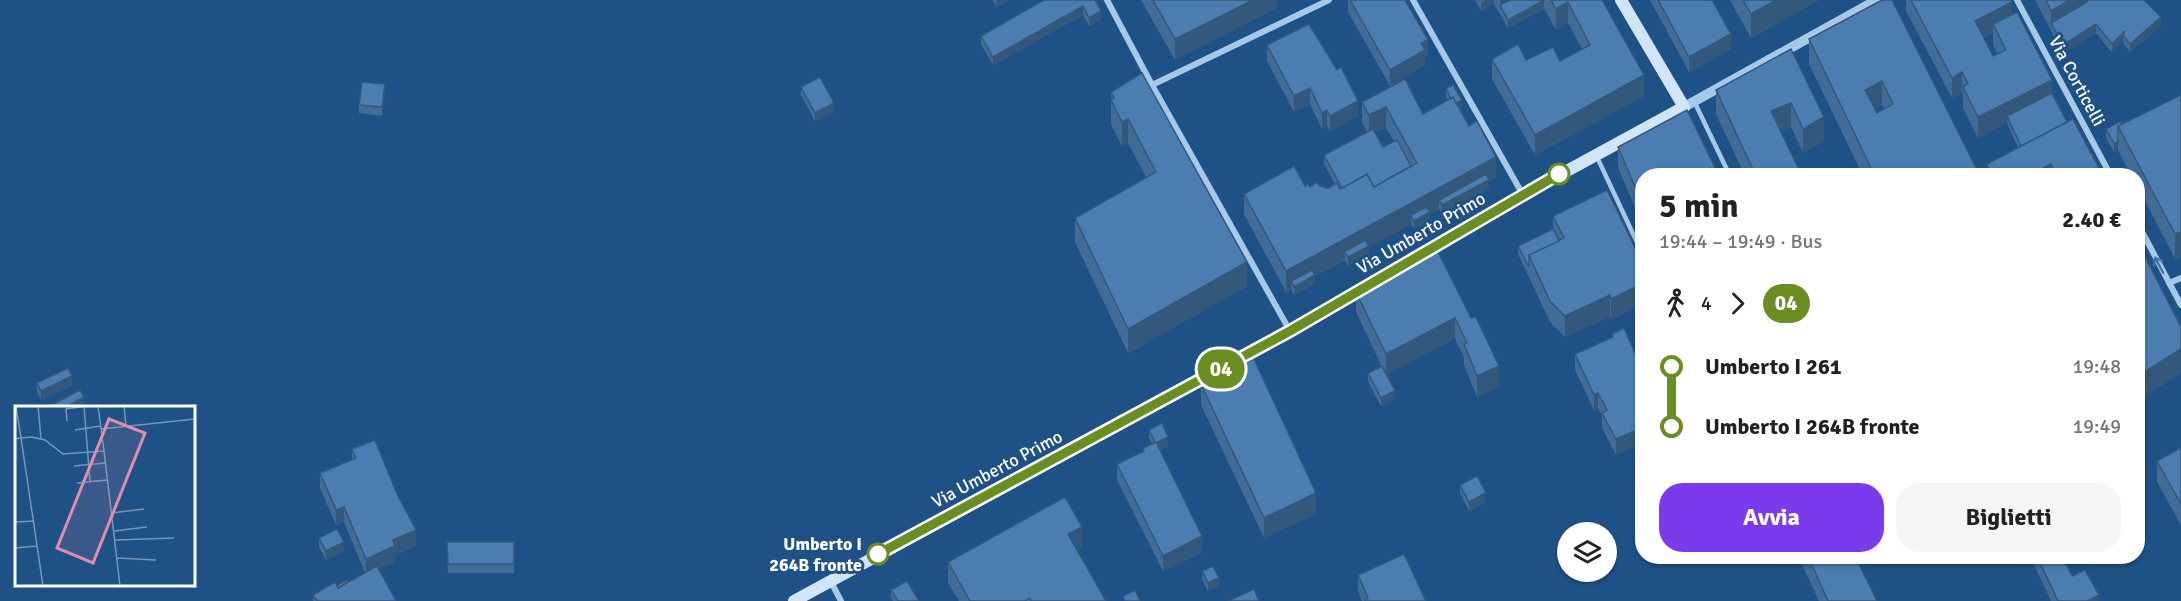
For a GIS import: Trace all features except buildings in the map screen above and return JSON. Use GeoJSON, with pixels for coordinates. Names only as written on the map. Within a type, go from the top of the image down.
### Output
{"type":"FeatureCollection","features":[{"type":"Feature","properties":{"kind":"main road"},"geometry":{"type":"LineString","coordinates":[[1621,0],[1689,104]]}},
{"type":"Feature","properties":{"kind":"main road","name":"Via Umberto Primo"},"geometry":{"type":"LineString","coordinates":[[794,601],[1290,331],[1523,195],[1689,104]]}},
{"type":"Feature","properties":{"kind":"street"},"geometry":{"type":"LineString","coordinates":[[1107,0],[1290,331]]}},
{"type":"Feature","properties":{"kind":"street"},"geometry":{"type":"LineString","coordinates":[[1152,85],[1329,0]]}},
{"type":"Feature","properties":{"kind":"street"},"geometry":{"type":"LineString","coordinates":[[1413,0],[1523,195]]}},
{"type":"Feature","properties":{"kind":"street","name":"Via Umberto Primo"},"geometry":{"type":"LineString","coordinates":[[1689,104],[1877,0]]}},
{"type":"Feature","properties":{"kind":"street","name":"Via Corticelli"},"geometry":{"type":"LineString","coordinates":[[2017,0],[2107,168]]}},
{"type":"Feature","properties":{"kind":"street"},"geometry":{"type":"LineString","coordinates":[[2145,238],[2181,305]]}},
{"type":"Feature","properties":{"kind":"street"},"geometry":{"type":"LineString","coordinates":[[2169,284],[2181,278]]}},
{"type":"Feature","properties":{"kind":"street"},"geometry":{"type":"LineString","coordinates":[[830,580],[841,601]]}},
{"type":"Feature","properties":{"kind":"lane"},"geometry":{"type":"LineString","coordinates":[[1689,104],[1725,168]]}},
{"type":"Feature","properties":{"kind":"lane"},"geometry":{"type":"LineString","coordinates":[[1596,154],[1635,238]]}},
{"type":"Feature","properties":{"kind":"bus line","name":"04"},"geometry":{"type":"LineString","coordinates":[[878,554],[1290,331],[1559,174]]}},
{"type":"Feature","properties":{"kind":"place","name":"Umberto I 264B fronte"},"geometry":{"type":"Point","coordinates":[878,554]}}]}
